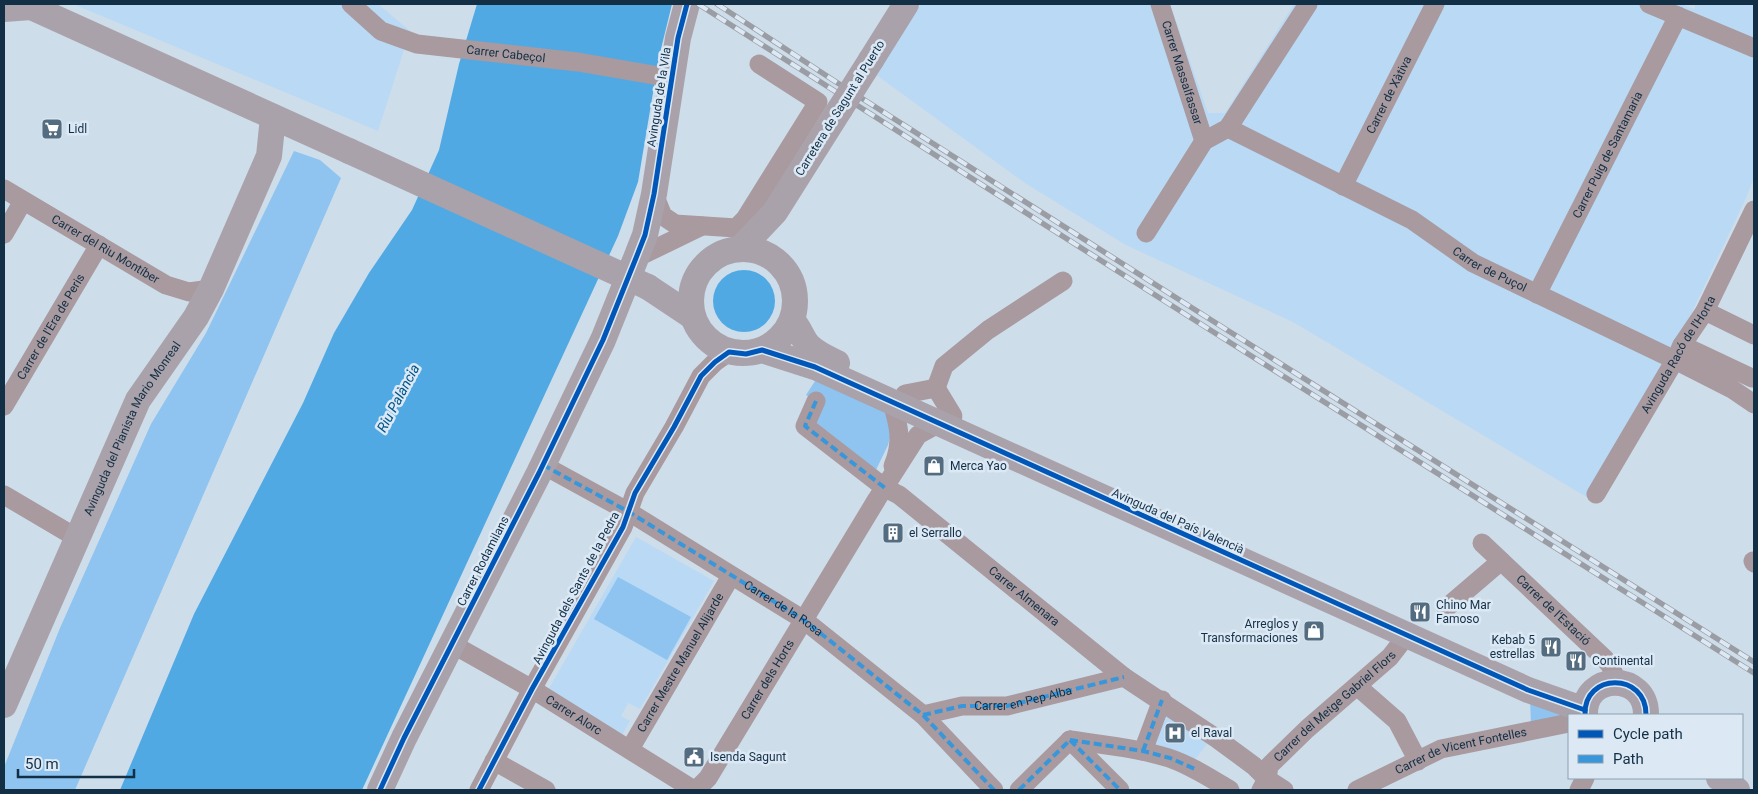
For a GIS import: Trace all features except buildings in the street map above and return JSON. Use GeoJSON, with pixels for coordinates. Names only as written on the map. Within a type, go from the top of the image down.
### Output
{"type":"FeatureCollection","features":[{"type":"Feature","properties":{"kind":"main road","name":"Avinguda de la Vila"},"geometry":{"type":"LineString","coordinates":[[636,258],[645,235],[654,194],[671,78],[678,38],[687,4]]}},
{"type":"Feature","properties":{"kind":"main road","name":"Carretera de Sagunt al Puerto"},"geometry":{"type":"LineString","coordinates":[[740,249],[775,212],[906,4]]}},
{"type":"Feature","properties":{"kind":"main road"},"geometry":{"type":"LineString","coordinates":[[4,9],[29,5],[648,287],[693,317]]}},
{"type":"Feature","properties":{"kind":"main road","name":"Avinguda del Pianista Mario Monreal"},"geometry":{"type":"LineString","coordinates":[[4,705],[138,400],[196,318],[211,289],[284,122]]}},
{"type":"Feature","properties":{"kind":"main road","name":"Carretera de Sagunt al Puerto"},"geometry":{"type":"LineString","coordinates":[[775,212],[774,237],[778,261]]}},
{"type":"Feature","properties":{"kind":"main road"},"geometry":{"type":"LineString","coordinates":[[740,249],[760,251],[778,261],[789,275],[794,289],[795,305],[792,320],[785,334],[776,344],[746,354],[729,352],[716,346],[706,338],[698,328],[693,317],[690,301],[697,276],[706,264],[715,257],[740,249]]}},
{"type":"Feature","properties":{"kind":"main road","name":"Carrer Rodamilans"},"geometry":{"type":"LineString","coordinates":[[380,790],[404,738],[543,465],[603,340],[636,258]]}},
{"type":"Feature","properties":{"kind":"main road"},"geometry":{"type":"LineString","coordinates":[[648,287],[667,286],[697,276]]}},
{"type":"Feature","properties":{"kind":"main road","name":"Avinguda del País Valencià"},"geometry":{"type":"LineString","coordinates":[[792,320],[799,328],[808,346],[821,356],[899,398],[1407,635],[1528,690],[1582,712]]}},
{"type":"Feature","properties":{"kind":"main road","name":"Avinguda del País Valencià"},"geometry":{"type":"LineString","coordinates":[[762,350],[899,398]]}},
{"type":"Feature","properties":{"kind":"main road","name":"Avinguda del País Valencià"},"geometry":{"type":"LineString","coordinates":[[945,420],[1531,678],[1582,712]]}},
{"type":"Feature","properties":{"kind":"main road"},"geometry":{"type":"LineString","coordinates":[[1582,712],[1600,686],[1617,682],[1636,689],[1647,706],[1646,714]]}},
{"type":"Feature","properties":{"kind":"main road"},"geometry":{"type":"LineString","coordinates":[[1720,779],[1737,790]]}},
{"type":"Feature","properties":{"kind":"street","name":"Carrer Cabeçol"},"geometry":{"type":"LineString","coordinates":[[351,4],[381,31],[416,44],[578,62],[671,78]]}},
{"type":"Feature","properties":{"kind":"street","name":"Carrer Massalfassar"},"geometry":{"type":"LineString","coordinates":[[1160,4],[1204,141]]}},
{"type":"Feature","properties":{"kind":"street"},"geometry":{"type":"LineString","coordinates":[[1146,233],[1204,141],[1228,128],[1308,4]]}},
{"type":"Feature","properties":{"kind":"street","name":"Carrer de Xàtiva"},"geometry":{"type":"LineString","coordinates":[[1344,186],[1435,4]]}},
{"type":"Feature","properties":{"kind":"street"},"geometry":{"type":"LineString","coordinates":[[1649,4],[1754,48]]}},
{"type":"Feature","properties":{"kind":"street","name":"Carrer Puig de Santamaria"},"geometry":{"type":"LineString","coordinates":[[1537,294],[1678,16]]}},
{"type":"Feature","properties":{"kind":"street"},"geometry":{"type":"LineString","coordinates":[[654,194],[663,216],[675,224],[736,228],[745,218],[818,102],[759,64]]}},
{"type":"Feature","properties":{"kind":"street","name":"Carrer de Puçol"},"geometry":{"type":"LineString","coordinates":[[1228,128],[1412,220],[1473,263],[1537,294],[1679,353],[1753,378]]}},
{"type":"Feature","properties":{"kind":"street","name":"Carrer del Riu Montíber"},"geometry":{"type":"LineString","coordinates":[[4,189],[166,285],[189,292],[211,289]]}},
{"type":"Feature","properties":{"kind":"street"},"geometry":{"type":"LineString","coordinates":[[4,234],[23,201]]}},
{"type":"Feature","properties":{"kind":"street","name":"Avinguda Racó de l'Horta"},"geometry":{"type":"LineString","coordinates":[[1596,494],[1705,311],[1754,210]]}},
{"type":"Feature","properties":{"kind":"street"},"geometry":{"type":"LineString","coordinates":[[636,258],[702,226]]}},
{"type":"Feature","properties":{"kind":"street","name":"Carrer de l'Era de Peris"},"geometry":{"type":"LineString","coordinates":[[4,406],[98,245]]}},
{"type":"Feature","properties":{"kind":"street"},"geometry":{"type":"LineString","coordinates":[[945,420],[936,388],[944,366],[988,330],[1063,281]]}},
{"type":"Feature","properties":{"kind":"street"},"geometry":{"type":"LineString","coordinates":[[1705,311],[1754,335]]}},
{"type":"Feature","properties":{"kind":"street","name":"Avinguda dels Sants de la Pedra"},"geometry":{"type":"LineString","coordinates":[[479,790],[532,689],[623,527],[635,493],[674,427],[701,376],[715,362],[729,352]]}},
{"type":"Feature","properties":{"kind":"street","name":"Carrer de Puçol"},"geometry":{"type":"LineString","coordinates":[[1679,353],[1754,404]]}},
{"type":"Feature","properties":{"kind":"street"},"geometry":{"type":"LineString","coordinates":[[1732,389],[1753,378]]}},
{"type":"Feature","properties":{"kind":"street"},"geometry":{"type":"LineString","coordinates":[[899,398],[936,388]]}},
{"type":"Feature","properties":{"kind":"street","name":"Carrer dels Horts"},"geometry":{"type":"LineString","coordinates":[[885,488],[898,455],[899,398]]}},
{"type":"Feature","properties":{"kind":"street","name":"Carrer Almenara"},"geometry":{"type":"LineString","coordinates":[[816,401],[805,426],[885,488],[899,494],[1124,677],[1162,700],[1254,766],[1264,784],[1284,790]]}},
{"type":"Feature","properties":{"kind":"street","name":"Carrer dels Horts"},"geometry":{"type":"LineString","coordinates":[[695,790],[708,778],[918,435],[945,420]]}},
{"type":"Feature","properties":{"kind":"street","name":"Carrer de la Rosa"},"geometry":{"type":"LineString","coordinates":[[543,465],[628,512],[804,620],[923,715],[994,790]]}},
{"type":"Feature","properties":{"kind":"street"},"geometry":{"type":"LineString","coordinates":[[4,495],[77,538]]}},
{"type":"Feature","properties":{"kind":"street","name":"Carrer de l'Estació"},"geometry":{"type":"LineString","coordinates":[[1482,543],[1604,658],[1610,665],[1617,682]]}},
{"type":"Feature","properties":{"kind":"street"},"geometry":{"type":"LineString","coordinates":[[1446,608],[1501,561]]}},
{"type":"Feature","properties":{"kind":"street","name":"Carrer Mestre Manuel Alijarde"},"geometry":{"type":"LineString","coordinates":[[630,749],[731,576]]}},
{"type":"Feature","properties":{"kind":"street","name":"Carrer del Metge Gabriel Flors"},"geometry":{"type":"LineString","coordinates":[[1264,784],[1269,766],[1390,657],[1407,635]]}},
{"type":"Feature","properties":{"kind":"street","name":"Carrer Alorc"},"geometry":{"type":"LineString","coordinates":[[452,644],[532,689],[695,790]]}},
{"type":"Feature","properties":{"kind":"street","name":"Carrer en Pep Alba"},"geometry":{"type":"LineString","coordinates":[[923,715],[962,706],[1007,706],[1124,677]]}},
{"type":"Feature","properties":{"kind":"street"},"geometry":{"type":"LineString","coordinates":[[1357,686],[1397,720],[1418,761]]}},
{"type":"Feature","properties":{"kind":"street"},"geometry":{"type":"LineString","coordinates":[[1143,751],[1162,700]]}},
{"type":"Feature","properties":{"kind":"street","name":"Carrer de Vicent Fontelles"},"geometry":{"type":"LineString","coordinates":[[1357,790],[1441,749],[1568,716]]}},
{"type":"Feature","properties":{"kind":"street"},"geometry":{"type":"LineString","coordinates":[[1070,740],[1143,751],[1170,758],[1195,769],[1230,790]]}},
{"type":"Feature","properties":{"kind":"street"},"geometry":{"type":"LineString","coordinates":[[1019,790],[1070,740]]}},
{"type":"Feature","properties":{"kind":"street"},"geometry":{"type":"LineString","coordinates":[[1070,740],[1120,790]]}},
{"type":"Feature","properties":{"kind":"street"},"geometry":{"type":"LineString","coordinates":[[494,761],[546,790]]}},
{"type":"Feature","properties":{"kind":"shaded area"},"geometry":{"type":"Polygon","coordinates":[[[73,4],[378,4],[410,31],[378,131],[73,4]]]}},
{"type":"Feature","properties":{"kind":"shaded area"},"geometry":{"type":"Polygon","coordinates":[[[921,4],[1170,4],[1208,113],[1225,113],[1294,4],[1680,4],[1694,9],[1696,4],[1754,4],[1754,177],[1692,312],[1595,502],[1293,322],[1126,245],[1025,183],[875,74],[921,4]]]}},
{"type":"Feature","properties":{"kind":"shaded area"},"geometry":{"type":"Polygon","coordinates":[[[294,151],[320,160],[341,178],[75,790],[4,790],[4,767],[60,628],[151,424],[206,333],[294,151]]]}},
{"type":"Feature","properties":{"kind":"shaded area"},"geometry":{"type":"Polygon","coordinates":[[[817,378],[883,406],[894,422],[888,445],[875,472],[812,426],[816,401],[806,395],[817,378]]]}},
{"type":"Feature","properties":{"kind":"shaded area"},"geometry":{"type":"Polygon","coordinates":[[[636,537],[714,581],[640,709],[628,703],[621,716],[630,721],[622,735],[547,692],[636,537]]]}},
{"type":"Feature","properties":{"kind":"shaded area"},"geometry":{"type":"Polygon","coordinates":[[[618,577],[691,617],[667,660],[594,619],[618,577]]]}},
{"type":"Feature","properties":{"kind":"shaded area"},"geometry":{"type":"Polygon","coordinates":[[[1530,699],[1566,716],[1531,724],[1530,699]]]}},
{"type":"Feature","properties":{"kind":"shaded area","name":"el Raval"},"geometry":{"type":"Polygon","coordinates":[[[1167,715],[1207,744],[1193,762],[1153,745],[1161,722],[1167,715]]]}},
{"type":"Feature","properties":{"kind":"water","name":"Riu Palància"},"geometry":{"type":"Polygon","coordinates":[[[477,4],[672,4],[659,57],[638,182],[618,236],[362,790],[120,790],[194,614],[303,403],[334,333],[369,273],[412,210],[439,150],[459,64],[477,4]]]}},
{"type":"Feature","properties":{"kind":"water"},"geometry":{"type":"Polygon","coordinates":[[[738,270],[750,270],[766,279],[773,289],[775,301],[773,313],[766,323],[750,332],[738,332],[727,327],[718,318],[713,307],[713,295],[718,284],[727,275],[738,270]]]}},
{"type":"Feature","properties":{"kind":"railway"},"geometry":{"type":"LineString","coordinates":[[698,4],[1754,673]]}},
{"type":"Feature","properties":{"kind":"railway"},"geometry":{"type":"LineString","coordinates":[[717,4],[833,80],[1754,662]]}},
{"type":"Feature","properties":{"kind":"marked path"},"geometry":{"type":"LineString","coordinates":[[816,401],[805,426],[885,488]]}},
{"type":"Feature","properties":{"kind":"marked path"},"geometry":{"type":"LineString","coordinates":[[543,465],[629,512],[804,620],[923,715],[994,790]]}},
{"type":"Feature","properties":{"kind":"marked path"},"geometry":{"type":"LineString","coordinates":[[923,715],[962,706],[1007,706],[1124,677]]}},
{"type":"Feature","properties":{"kind":"marked path"},"geometry":{"type":"LineString","coordinates":[[1143,751],[1162,700]]}},
{"type":"Feature","properties":{"kind":"marked path"},"geometry":{"type":"LineString","coordinates":[[1070,740],[1143,751],[1170,758],[1195,769]]}},
{"type":"Feature","properties":{"kind":"marked path"},"geometry":{"type":"LineString","coordinates":[[1070,740],[1120,790]]}},
{"type":"Feature","properties":{"kind":"marked path"},"geometry":{"type":"LineString","coordinates":[[1019,790],[1070,740]]}},
{"type":"Feature","properties":{"kind":"cycle path"},"geometry":{"type":"LineString","coordinates":[[380,790],[404,738],[539,473],[603,340],[645,235],[654,194],[678,38],[687,4]]}},
{"type":"Feature","properties":{"kind":"cycle path"},"geometry":{"type":"LineString","coordinates":[[479,790],[532,689],[623,527],[635,493],[674,427],[701,376],[715,362],[729,352],[746,354],[762,350],[815,367],[1528,690],[1585,710]]}},
{"type":"Feature","properties":{"kind":"cycle path"},"geometry":{"type":"LineString","coordinates":[[1585,714],[1587,701],[1594,691],[1604,685],[1615,683],[1627,685],[1637,691],[1644,701],[1646,714]]}},
{"type":"Feature","properties":{"kind":"place","name":"Lidl"},"geometry":{"type":"Point","coordinates":[52,129]}},
{"type":"Feature","properties":{"kind":"place","name":"Merca Yao"},"geometry":{"type":"Point","coordinates":[934,466]}},
{"type":"Feature","properties":{"kind":"place","name":"el Serrallo"},"geometry":{"type":"Point","coordinates":[893,533]}},
{"type":"Feature","properties":{"kind":"place","name":"Chino Mar Famoso"},"geometry":{"type":"Point","coordinates":[1420,612]}},
{"type":"Feature","properties":{"kind":"place","name":"Arreglos y Transformaciones"},"geometry":{"type":"Point","coordinates":[1314,631]}},
{"type":"Feature","properties":{"kind":"place","name":"Kebab 5 estrellas"},"geometry":{"type":"Point","coordinates":[1551,647]}},
{"type":"Feature","properties":{"kind":"place","name":"Continental"},"geometry":{"type":"Point","coordinates":[1576,661]}},
{"type":"Feature","properties":{"kind":"place","name":"el Raval"},"geometry":{"type":"Point","coordinates":[1175,733]}},
{"type":"Feature","properties":{"kind":"place","name":"Isenda Sagunt"},"geometry":{"type":"Point","coordinates":[694,757]}}]}
